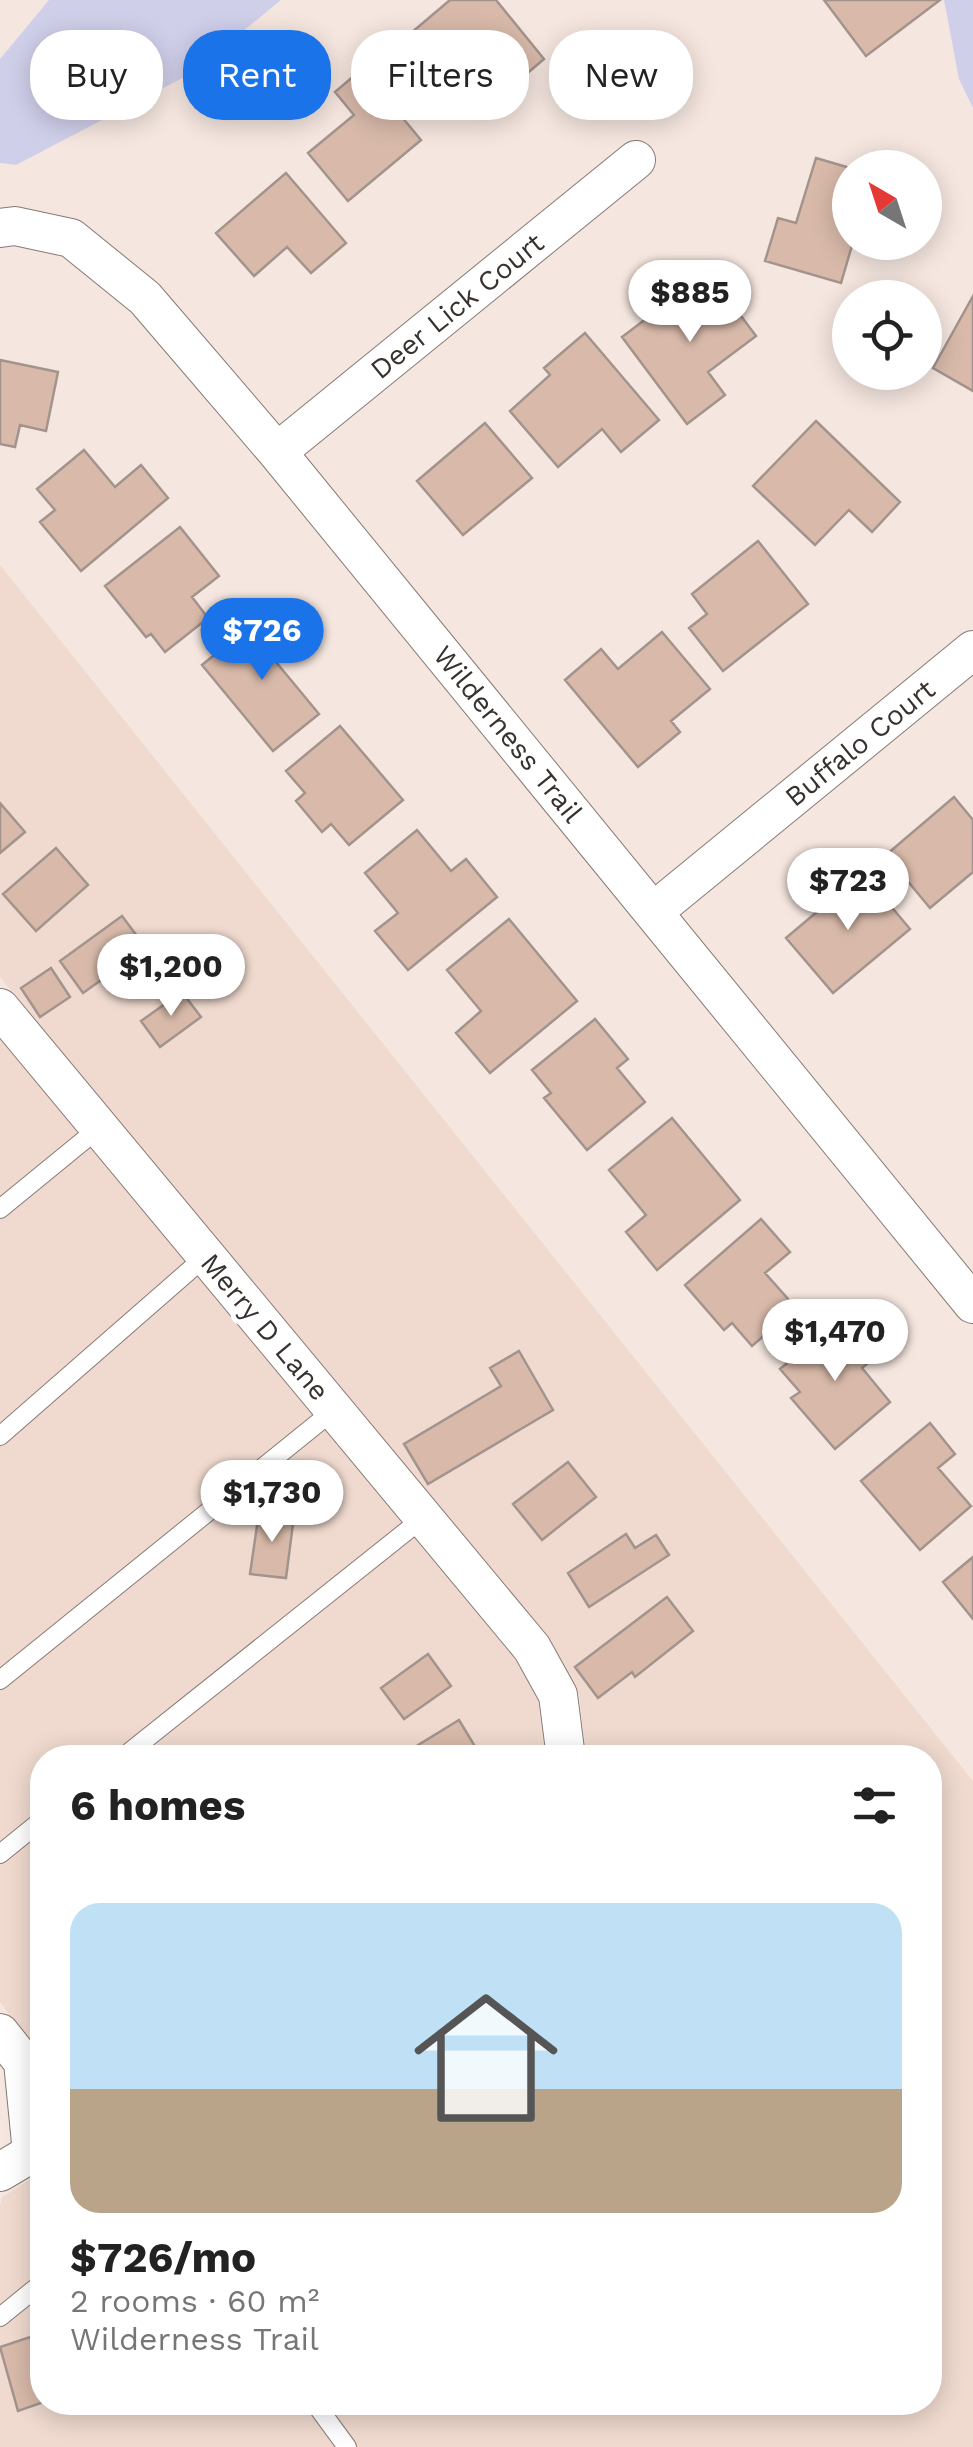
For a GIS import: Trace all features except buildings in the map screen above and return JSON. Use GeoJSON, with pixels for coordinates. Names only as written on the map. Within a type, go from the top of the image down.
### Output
{"type":"FeatureCollection","features":[{"type":"Feature","properties":{"kind":"street","name":"Deer Lick Court"},"geometry":{"type":"LineString","coordinates":[[278,452],[636,160]]}},
{"type":"Feature","properties":{"kind":"street","name":"Wilderness Trail"},"geometry":{"type":"LineString","coordinates":[[0,228],[14,226],[72,238],[130,286],[278,452],[973,1304]]}},
{"type":"Feature","properties":{"kind":"street","name":"Buffalo Court"},"geometry":{"type":"LineString","coordinates":[[653,912],[973,650]]}},
{"type":"Feature","properties":{"kind":"street","name":"Merry D Lane"},"geometry":{"type":"LineString","coordinates":[[0,1008],[532,1648],[558,1694],[564,1745]]}},
{"type":"Feature","properties":{"kind":"street"},"geometry":{"type":"LineString","coordinates":[[0,2033],[23,2062],[30,2104]]}},
{"type":"Feature","properties":{"kind":"street"},"geometry":{"type":"LineString","coordinates":[[0,2172],[30,2156]]}},
{"type":"Feature","properties":{"kind":"lane"},"geometry":{"type":"LineString","coordinates":[[0,1209],[99,1128]]}},
{"type":"Feature","properties":{"kind":"lane"},"geometry":{"type":"LineString","coordinates":[[0,1436],[206,1256]]}},
{"type":"Feature","properties":{"kind":"lane"},"geometry":{"type":"LineString","coordinates":[[0,1680],[334,1410]]}},
{"type":"Feature","properties":{"kind":"lane"},"geometry":{"type":"LineString","coordinates":[[138,1745],[424,1518]]}},
{"type":"Feature","properties":{"kind":"lane"},"geometry":{"type":"LineString","coordinates":[[0,1854],[30,1830]]}},
{"type":"Feature","properties":{"kind":"lane"},"geometry":{"type":"LineString","coordinates":[[0,2317],[30,2293]]}},
{"type":"Feature","properties":{"kind":"lane"},"geometry":{"type":"LineString","coordinates":[[324,2415],[347,2447]]}},
{"type":"Feature","properties":{"kind":"shaded area"},"geometry":{"type":"Polygon","coordinates":[[[49,0],[281,0],[244,30],[183,30],[183,78],[163,88],[163,30],[30,30],[30,120],[102,120],[16,165],[0,163],[0,59],[49,0]]]}},
{"type":"Feature","properties":{"kind":"shaded area"},"geometry":{"type":"Polygon","coordinates":[[[944,0],[973,0],[973,108],[959,79],[944,0]]]}},
{"type":"Feature","properties":{"kind":"shaded area"},"geometry":{"type":"Polygon","coordinates":[[[0,565],[973,1781],[973,2447],[0,2447],[0,2205],[2,2197],[30,2180],[30,2415],[942,2415],[942,1745],[585,1745],[579,1694],[546,1636],[0,977],[0,565]]]}},
{"type":"Feature","properties":{"kind":"shaded area"},"geometry":{"type":"Polygon","coordinates":[[[0,1038],[515,1659],[538,1699],[544,1745],[30,1745],[30,2043],[0,2002],[0,1038]]]}}]}
